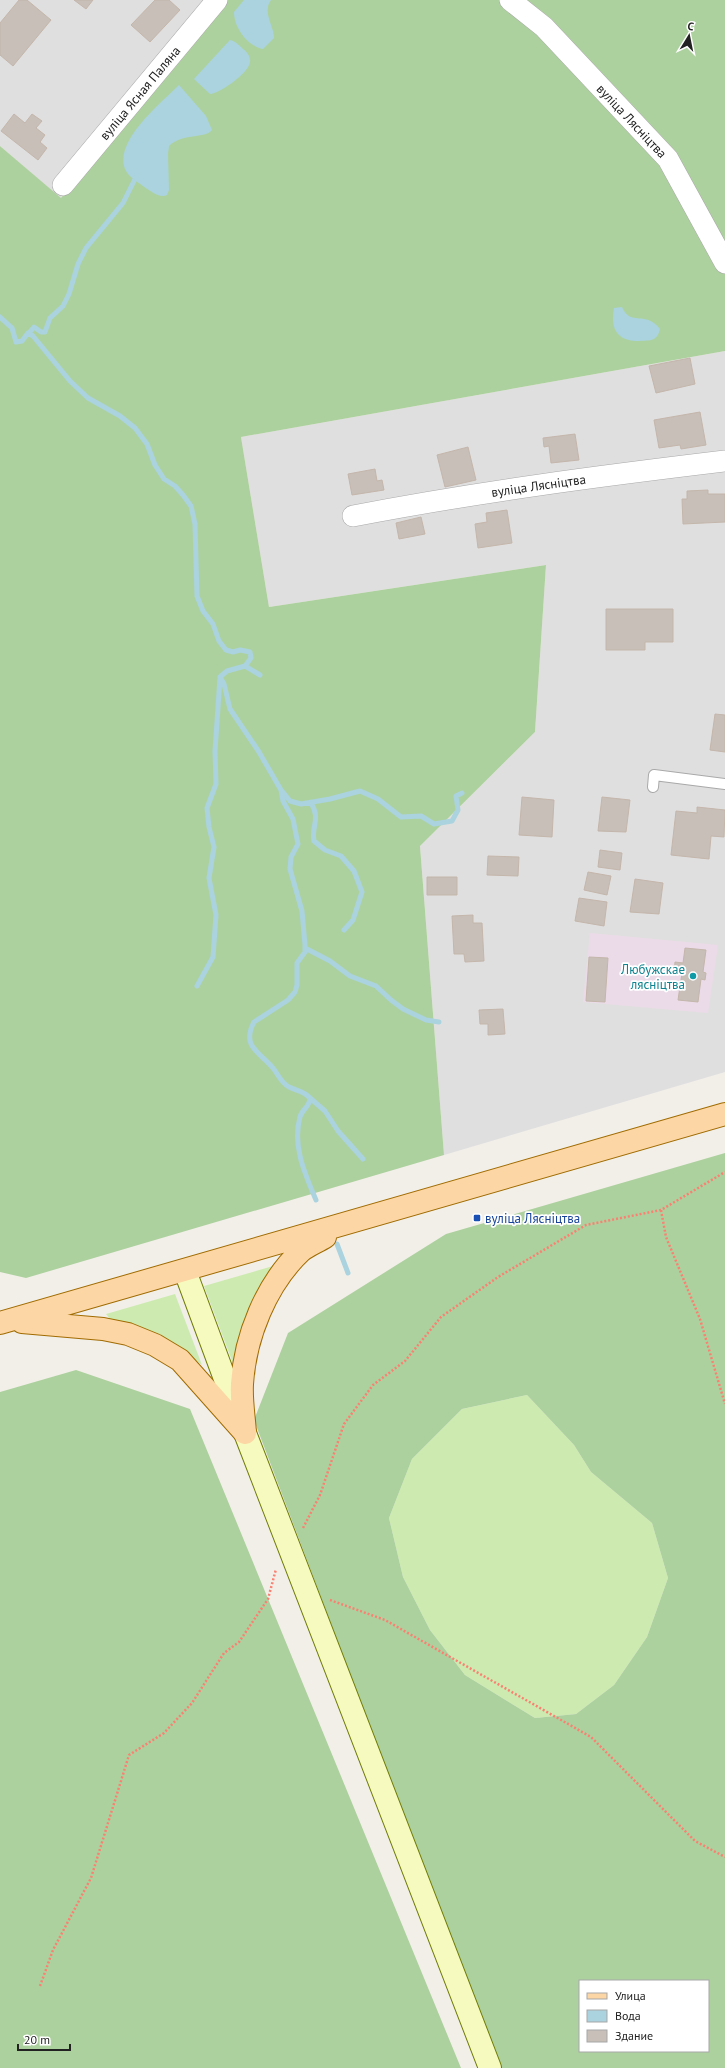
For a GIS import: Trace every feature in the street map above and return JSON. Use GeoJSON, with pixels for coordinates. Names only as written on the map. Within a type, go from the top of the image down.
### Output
{"type":"FeatureCollection","features":[{"type":"Feature","properties":{"kind":"main road"},"geometry":{"type":"LineString","coordinates":[[2,1320],[185,1270],[725,1114]]}},
{"type":"Feature","properties":{"kind":"main road"},"geometry":{"type":"LineString","coordinates":[[245,1433],[242,1385],[246,1354],[260,1312],[282,1274],[302,1251],[346,1224]]}},
{"type":"Feature","properties":{"kind":"main road"},"geometry":{"type":"LineString","coordinates":[[2,1320],[103,1329],[128,1334],[155,1345],[180,1360],[245,1433]]}},
{"type":"Feature","properties":{"kind":"street","name":"вуліца Ясная Паляна"},"geometry":{"type":"LineString","coordinates":[[63,185],[217,0]]}},
{"type":"Feature","properties":{"kind":"street","name":"вуліца Лясніцтва"},"geometry":{"type":"LineString","coordinates":[[510,0],[544,27],[668,159],[725,264]]}},
{"type":"Feature","properties":{"kind":"street","name":"вуліца Лясніцтва"},"geometry":{"type":"LineString","coordinates":[[353,516],[450,497],[592,477],[725,461]]}},
{"type":"Feature","properties":{"kind":"street"},"geometry":{"type":"LineString","coordinates":[[185,1270],[245,1433],[292,1551],[490,2068]]}},
{"type":"Feature","properties":{"kind":"lane"},"geometry":{"type":"LineString","coordinates":[[652,787],[654,775],[725,784]]}},
{"type":"Feature","properties":{"kind":"path"},"geometry":{"type":"LineString","coordinates":[[40,1986],[53,1950],[91,1878],[129,1755],[164,1733],[192,1703],[224,1653],[239,1642],[268,1599],[279,1559],[292,1551],[320,1495],[344,1424],[374,1385],[404,1361],[441,1316],[498,1277],[586,1225],[662,1210],[725,1172]]}},
{"type":"Feature","properties":{"kind":"path"},"geometry":{"type":"LineString","coordinates":[[662,1210],[666,1237],[700,1319],[725,1404]]}},
{"type":"Feature","properties":{"kind":"path"},"geometry":{"type":"LineString","coordinates":[[307,1592],[385,1620],[591,1737],[695,1841],[725,1857]]}},
{"type":"Feature","properties":{"kind":"shaded area"},"geometry":{"type":"Polygon","coordinates":[[[0,0],[226,0],[61,199],[0,146],[0,0]]]}},
{"type":"Feature","properties":{"kind":"shaded area"},"geometry":{"type":"Polygon","coordinates":[[[725,351],[725,1072],[444,1155],[420,846],[535,732],[546,565],[269,607],[241,437],[725,351]]]}},
{"type":"Feature","properties":{"kind":"shaded area","name":"Любужскае лясніцтва"},"geometry":{"type":"Polygon","coordinates":[[[590,933],[718,945],[708,1013],[583,1002],[590,933]]]}},
{"type":"Feature","properties":{"kind":"green space"},"geometry":{"type":"Polygon","coordinates":[[[226,0],[725,0],[725,351],[241,437],[269,607],[546,565],[535,732],[420,846],[444,1155],[26,1278],[0,1272],[0,146],[61,198],[226,0]]]}},
{"type":"Feature","properties":{"kind":"green space"},"geometry":{"type":"Polygon","coordinates":[[[725,1153],[725,2068],[499,2068],[254,1420],[288,1333],[446,1234],[725,1153]],[[527,1395],[462,1409],[412,1459],[389,1518],[403,1577],[430,1630],[465,1675],[535,1718],[576,1714],[614,1685],[647,1637],[668,1578],[652,1523],[591,1472],[574,1445],[527,1395]]]}},
{"type":"Feature","properties":{"kind":"green space"},"geometry":{"type":"Polygon","coordinates":[[[273,1266],[234,1366],[204,1286],[273,1266]]]}},
{"type":"Feature","properties":{"kind":"green space"},"geometry":{"type":"Polygon","coordinates":[[[175,1294],[202,1365],[159,1334],[110,1319],[106,1314],[175,1294]]]}},
{"type":"Feature","properties":{"kind":"green space"},"geometry":{"type":"Polygon","coordinates":[[[76,1370],[190,1409],[461,2068],[0,2068],[0,1392],[76,1370]]]}},
{"type":"Feature","properties":{"kind":"green space"},"geometry":{"type":"Polygon","coordinates":[[[527,1395],[574,1445],[591,1472],[652,1523],[668,1578],[647,1637],[614,1685],[576,1714],[535,1718],[465,1675],[430,1630],[403,1577],[389,1518],[412,1459],[462,1409],[527,1395]]]}},
{"type":"Feature","properties":{"kind":"water"},"geometry":{"type":"Polygon","coordinates":[[[244,0],[271,0],[268,14],[274,33],[274,38],[263,49],[247,40],[242,35],[236,24],[234,12],[244,0]]]}},
{"type":"Feature","properties":{"kind":"water"},"geometry":{"type":"Polygon","coordinates":[[[230,40],[237,43],[246,52],[250,58],[250,62],[245,72],[233,82],[220,91],[210,94],[194,79],[230,40]]]}},
{"type":"Feature","properties":{"kind":"water"},"geometry":{"type":"Polygon","coordinates":[[[179,85],[206,116],[212,130],[209,133],[180,139],[169,146],[169,190],[167,195],[161,196],[151,192],[126,172],[123,158],[126,147],[141,123],[179,85]]]}},
{"type":"Feature","properties":{"kind":"water"},"geometry":{"type":"Polygon","coordinates":[[[622,307],[625,313],[629,316],[649,320],[655,323],[660,329],[657,336],[652,340],[639,341],[625,339],[620,336],[614,328],[613,315],[614,308],[622,307]]]}},
{"type":"Feature","properties":{"kind":"building"},"geometry":{"type":"Polygon","coordinates":[[[19,0],[27,0],[51,20],[13,66],[0,55],[0,23],[19,0]]]}},
{"type":"Feature","properties":{"kind":"building"},"geometry":{"type":"Polygon","coordinates":[[[74,0],[93,0],[86,9],[74,0]]]}},
{"type":"Feature","properties":{"kind":"building"},"geometry":{"type":"Polygon","coordinates":[[[155,0],[169,0],[180,10],[150,42],[131,25],[155,0]]]}},
{"type":"Feature","properties":{"kind":"building"},"geometry":{"type":"Polygon","coordinates":[[[14,114],[25,123],[32,114],[42,121],[36,128],[45,135],[40,142],[47,148],[38,160],[1,131],[14,114]]]}},
{"type":"Feature","properties":{"kind":"building"},"geometry":{"type":"Polygon","coordinates":[[[690,358],[695,384],[656,393],[649,366],[690,358]]]}},
{"type":"Feature","properties":{"kind":"building"},"geometry":{"type":"Polygon","coordinates":[[[700,412],[706,445],[681,449],[680,445],[659,448],[654,420],[700,412]]]}},
{"type":"Feature","properties":{"kind":"building"},"geometry":{"type":"Polygon","coordinates":[[[575,434],[579,460],[551,463],[549,446],[544,447],[543,438],[575,434]]]}},
{"type":"Feature","properties":{"kind":"building"},"geometry":{"type":"Polygon","coordinates":[[[468,447],[476,480],[445,487],[437,455],[468,447]]]}},
{"type":"Feature","properties":{"kind":"building"},"geometry":{"type":"Polygon","coordinates":[[[375,469],[377,481],[382,480],[384,490],[352,495],[348,474],[375,469]]]}},
{"type":"Feature","properties":{"kind":"building"},"geometry":{"type":"Polygon","coordinates":[[[708,490],[708,494],[725,494],[725,522],[683,524],[682,499],[687,499],[687,491],[708,490]]]}},
{"type":"Feature","properties":{"kind":"building"},"geometry":{"type":"Polygon","coordinates":[[[507,510],[512,543],[478,548],[475,524],[487,522],[486,513],[507,510]]]}},
{"type":"Feature","properties":{"kind":"building"},"geometry":{"type":"Polygon","coordinates":[[[421,517],[425,534],[399,539],[396,523],[421,517]]]}},
{"type":"Feature","properties":{"kind":"building"},"geometry":{"type":"Polygon","coordinates":[[[606,609],[673,609],[673,642],[645,642],[645,650],[606,650],[606,609]]]}},
{"type":"Feature","properties":{"kind":"building"},"geometry":{"type":"Polygon","coordinates":[[[715,714],[725,715],[725,752],[710,750],[715,714]]]}},
{"type":"Feature","properties":{"kind":"building"},"geometry":{"type":"Polygon","coordinates":[[[522,797],[554,800],[552,837],[519,835],[522,797]]]}},
{"type":"Feature","properties":{"kind":"building"},"geometry":{"type":"Polygon","coordinates":[[[602,797],[630,800],[626,832],[598,831],[602,797]]]}},
{"type":"Feature","properties":{"kind":"building"},"geometry":{"type":"Polygon","coordinates":[[[697,807],[725,810],[724,837],[711,836],[709,859],[671,855],[676,811],[697,813],[697,807]]]}},
{"type":"Feature","properties":{"kind":"building"},"geometry":{"type":"Polygon","coordinates":[[[600,850],[622,853],[620,870],[598,867],[600,850]]]}},
{"type":"Feature","properties":{"kind":"building"},"geometry":{"type":"Polygon","coordinates":[[[488,856],[519,857],[518,876],[487,875],[488,856]]]}},
{"type":"Feature","properties":{"kind":"building"},"geometry":{"type":"Polygon","coordinates":[[[588,872],[611,876],[607,895],[584,890],[588,872]]]}},
{"type":"Feature","properties":{"kind":"building"},"geometry":{"type":"Polygon","coordinates":[[[427,877],[457,877],[457,895],[427,895],[427,877]]]}},
{"type":"Feature","properties":{"kind":"building"},"geometry":{"type":"Polygon","coordinates":[[[635,879],[663,883],[659,914],[630,912],[635,879]]]}},
{"type":"Feature","properties":{"kind":"building"},"geometry":{"type":"Polygon","coordinates":[[[579,898],[607,902],[604,926],[575,921],[579,898]]]}},
{"type":"Feature","properties":{"kind":"building"},"geometry":{"type":"Polygon","coordinates":[[[473,915],[473,923],[482,923],[484,961],[465,962],[464,954],[454,954],[452,916],[473,915]]]}},
{"type":"Feature","properties":{"kind":"building","name":"Любужскае лясніцтва"},"geometry":{"type":"Polygon","coordinates":[[[685,948],[706,950],[703,972],[706,973],[705,980],[701,979],[698,1002],[678,1000],[682,973],[674,972],[675,962],[683,963],[685,948]]]}},
{"type":"Feature","properties":{"kind":"building"},"geometry":{"type":"Polygon","coordinates":[[[589,957],[608,958],[605,1002],[586,1001],[589,957]]]}},
{"type":"Feature","properties":{"kind":"building"},"geometry":{"type":"Polygon","coordinates":[[[503,1009],[505,1034],[488,1035],[488,1024],[480,1024],[479,1010],[503,1009]]]}},
{"type":"Feature","properties":{"kind":"waterway"},"geometry":{"type":"LineString","coordinates":[[29,333],[34,327],[41,332],[45,332],[50,318],[63,306],[69,294],[78,264],[86,248],[123,203],[137,175]]}},
{"type":"Feature","properties":{"kind":"waterway"},"geometry":{"type":"LineString","coordinates":[[0,317],[12,328],[16,342],[22,341],[28,333],[33,336],[70,381],[88,398],[120,416],[135,428],[147,444],[155,465],[164,479],[175,486],[191,506],[195,524],[197,596],[203,611],[213,624],[219,641],[226,650],[233,652],[240,650],[250,652],[251,658],[245,666],[227,671],[220,677],[224,684],[230,709],[259,752],[281,790],[283,801],[293,819],[298,844],[291,857],[290,869],[302,911],[305,945],[305,952],[297,963],[297,985],[295,992],[288,1000],[254,1022],[250,1037],[254,1048],[268,1062],[284,1083],[310,1098],[309,1104],[302,1112],[300,1117],[298,1139],[301,1160],[316,1200]]}},
{"type":"Feature","properties":{"kind":"waterway"},"geometry":{"type":"LineString","coordinates":[[245,666],[260,675]]}},
{"type":"Feature","properties":{"kind":"waterway"},"geometry":{"type":"LineString","coordinates":[[197,986],[213,957],[216,915],[209,878],[214,847],[209,827],[207,808],[216,784],[215,751],[220,678]]}},
{"type":"Feature","properties":{"kind":"waterway"},"geometry":{"type":"LineString","coordinates":[[282,791],[290,801],[301,804],[330,799],[360,791],[378,799],[401,817],[421,816],[434,824],[452,821],[458,810],[456,796],[462,793]]}},
{"type":"Feature","properties":{"kind":"waterway"},"geometry":{"type":"LineString","coordinates":[[311,803],[316,818],[313,836],[314,841],[325,850],[341,856],[354,871],[362,892],[353,920],[344,930]]}},
{"type":"Feature","properties":{"kind":"waterway"},"geometry":{"type":"LineString","coordinates":[[305,948],[330,961],[350,976],[376,986],[403,1009],[426,1020],[439,1022]]}},
{"type":"Feature","properties":{"kind":"waterway"},"geometry":{"type":"LineString","coordinates":[[310,1098],[325,1111],[338,1131],[363,1159]]}},
{"type":"Feature","properties":{"kind":"waterway"},"geometry":{"type":"LineString","coordinates":[[337,1244],[348,1273]]}},
{"type":"Feature","properties":{"kind":"place","name":"Любужскае лясніцтва"},"geometry":{"type":"Point","coordinates":[693,976]}},
{"type":"Feature","properties":{"kind":"place","name":"вуліца Лясніцтва"},"geometry":{"type":"Point","coordinates":[477,1218]}}]}
